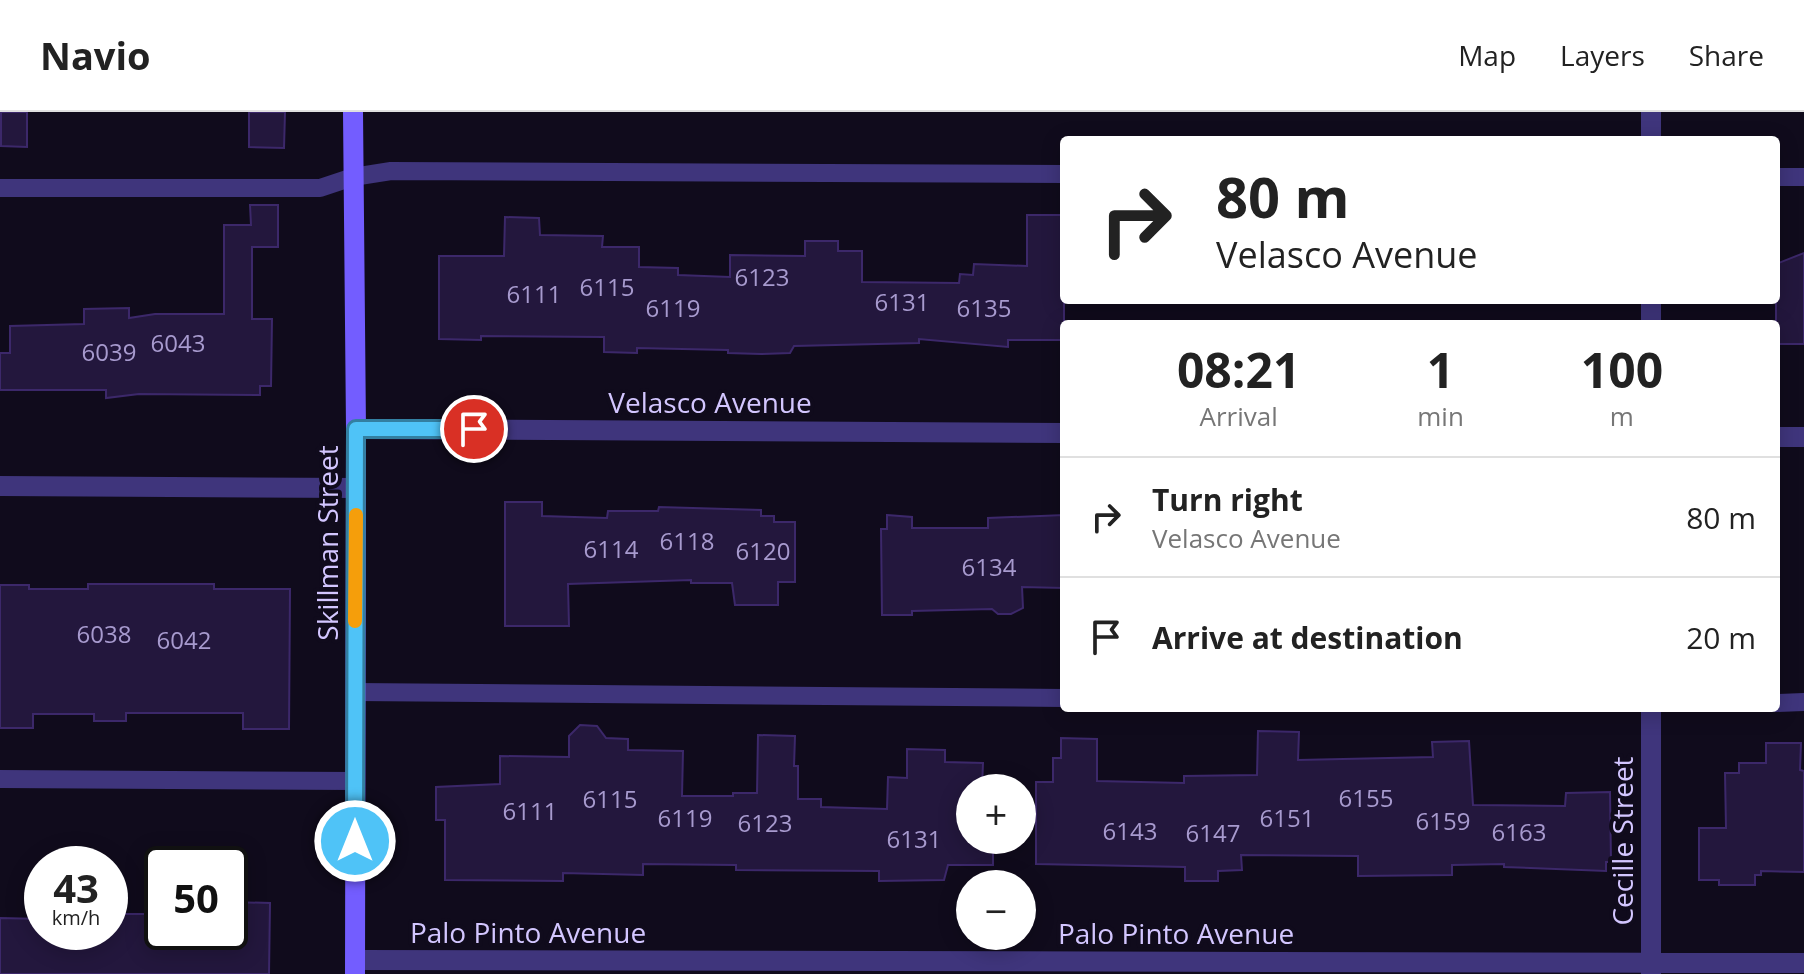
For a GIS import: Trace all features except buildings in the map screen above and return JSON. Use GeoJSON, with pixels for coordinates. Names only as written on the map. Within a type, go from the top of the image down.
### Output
{"type":"FeatureCollection","features":[{"type":"Feature","properties":{"kind":"main road","name":"Skillman Street"},"geometry":{"type":"LineString","coordinates":[[353,112],[355,967]]}},
{"type":"Feature","properties":{"kind":"street"},"geometry":{"type":"LineString","coordinates":[[1651,112],[1651,136]]}},
{"type":"Feature","properties":{"kind":"street","name":"Velasco Avenue"},"geometry":{"type":"LineString","coordinates":[[356,429],[1060,433]]}},
{"type":"Feature","properties":{"kind":"street"},"geometry":{"type":"LineString","coordinates":[[1780,437],[1804,437]]}},
{"type":"Feature","properties":{"kind":"street"},"geometry":{"type":"LineString","coordinates":[[0,486],[356,488]]}},
{"type":"Feature","properties":{"kind":"street","name":"Cecille Street"},"geometry":{"type":"LineString","coordinates":[[1651,712],[1651,968]]}},
{"type":"Feature","properties":{"kind":"street","name":"Palo Pinto Avenue"},"geometry":{"type":"LineString","coordinates":[[355,967],[1651,968],[1804,963]]}},
{"type":"Feature","properties":{"kind":"lane"},"geometry":{"type":"LineString","coordinates":[[0,188],[320,188],[353,177],[391,171],[1060,174]]}},
{"type":"Feature","properties":{"kind":"lane"},"geometry":{"type":"LineString","coordinates":[[1780,177],[1804,177]]}},
{"type":"Feature","properties":{"kind":"lane"},"geometry":{"type":"LineString","coordinates":[[355,692],[1060,698]]}},
{"type":"Feature","properties":{"kind":"lane"},"geometry":{"type":"LineString","coordinates":[[1780,703],[1804,702]]}},
{"type":"Feature","properties":{"kind":"lane"},"geometry":{"type":"LineString","coordinates":[[0,779],[355,781]]}},
{"type":"Feature","properties":{"kind":"slow traffic"},"geometry":{"type":"LineString","coordinates":[[355,621],[356,515]]}},
{"type":"Feature","properties":{"kind":"route"},"geometry":{"type":"LineString","coordinates":[[355,841],[356,429],[474,429]]}}]}
